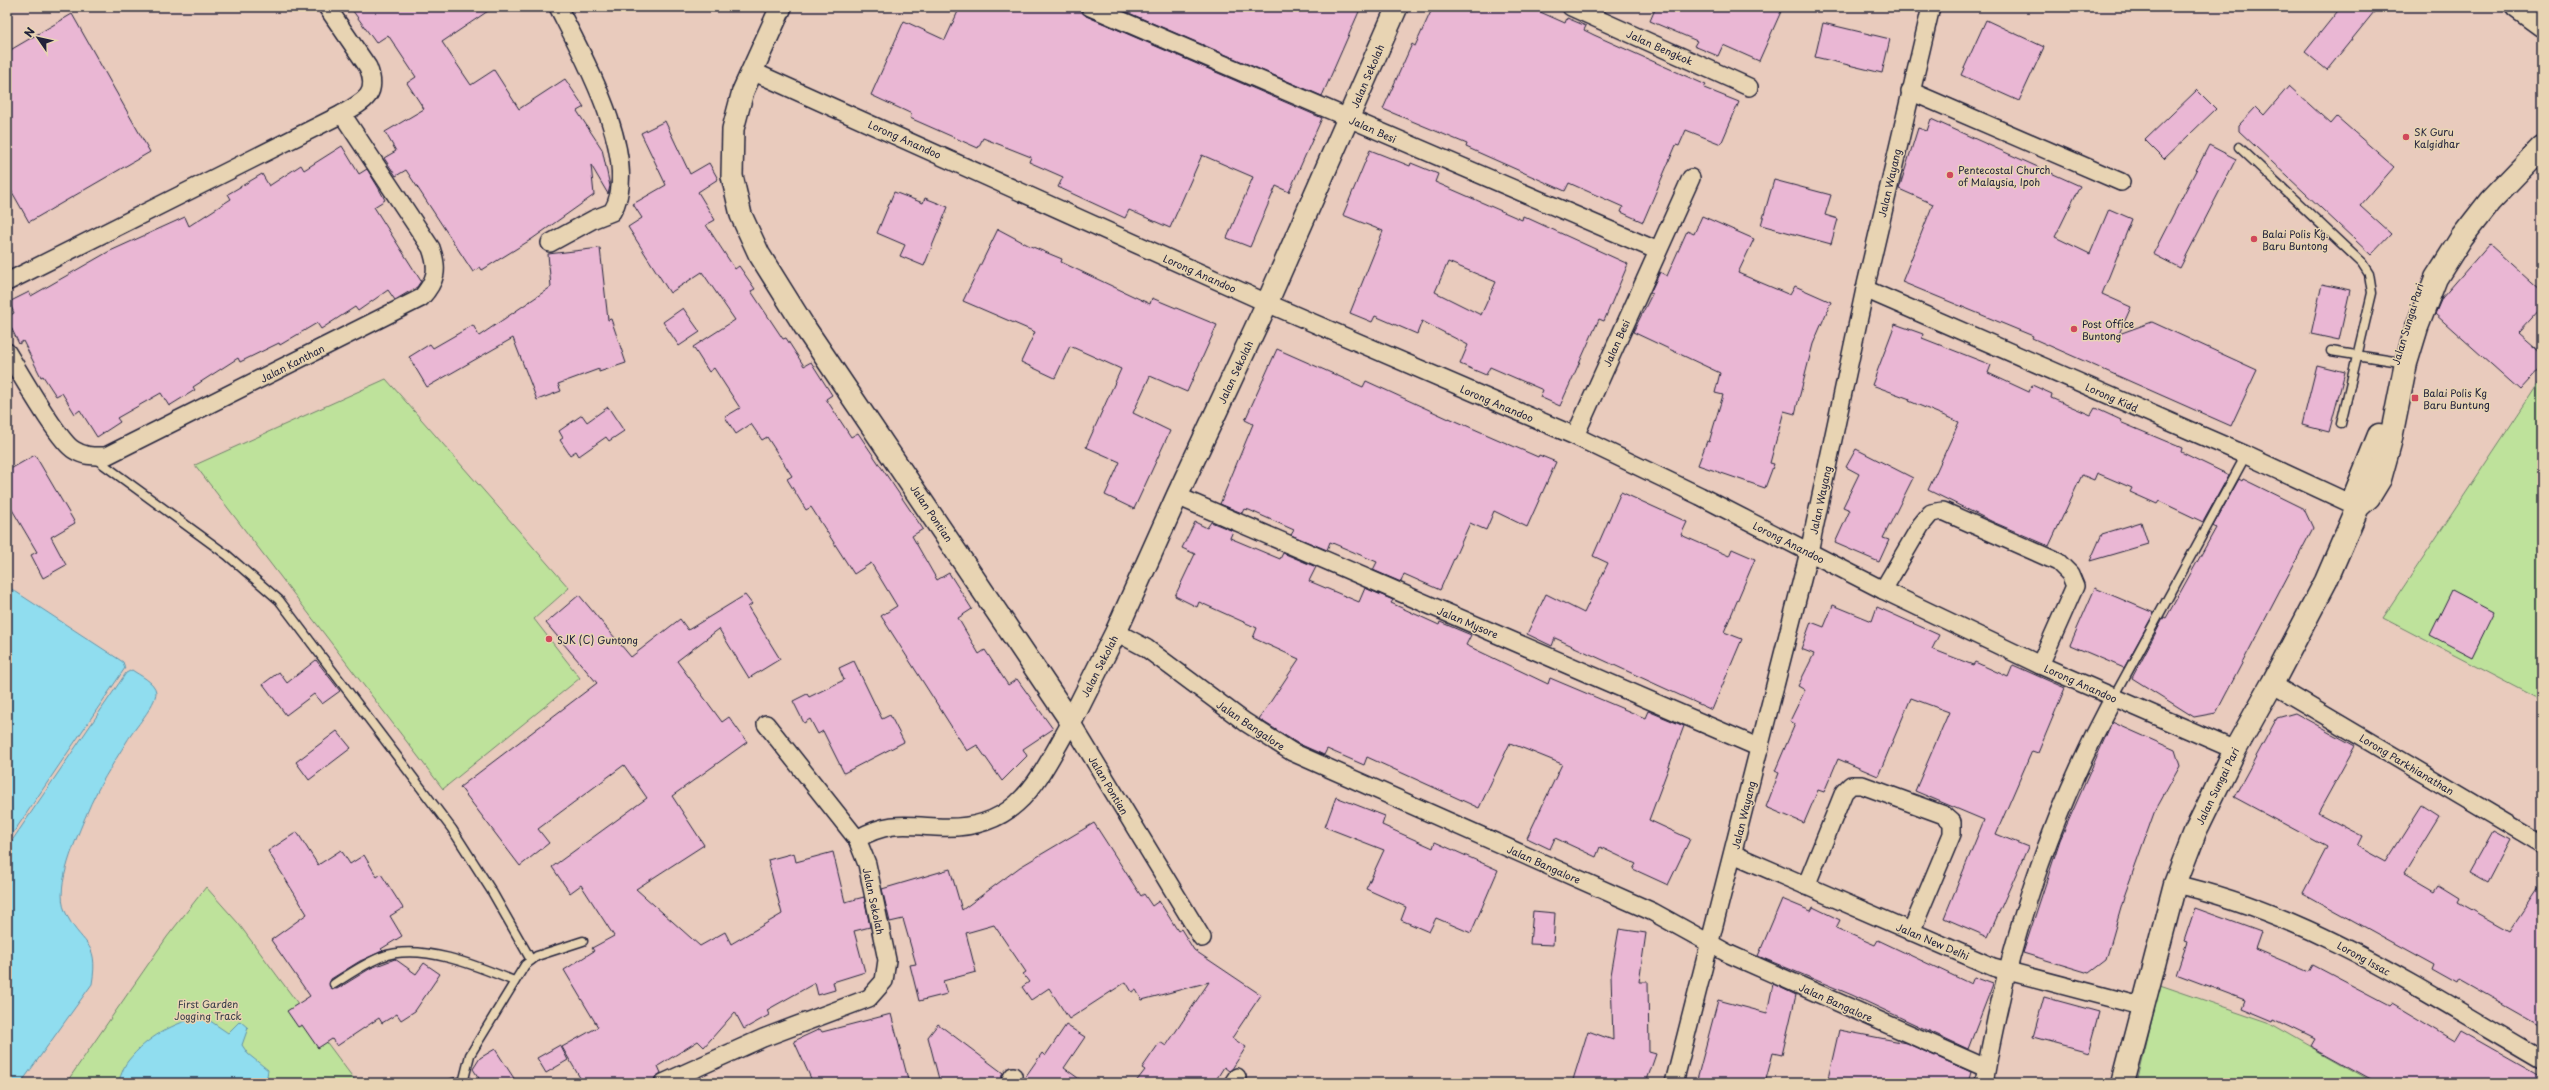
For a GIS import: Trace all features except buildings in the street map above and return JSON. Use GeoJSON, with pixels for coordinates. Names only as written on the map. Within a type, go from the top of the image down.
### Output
{"type":"FeatureCollection","features":[{"type":"Feature","properties":{"kind":"main road","name":"Jalan Sungai Pari"},"geometry":{"type":"LineString","coordinates":[[2123,1083],[2141,1006],[2175,884],[2195,832],[2234,750],[2272,684],[2326,581],[2358,507],[2356,492],[2378,438],[2401,362],[2417,327],[2436,278],[2462,237],[2485,207],[2539,148]]}},
{"type":"Feature","properties":{"kind":"street"},"geometry":{"type":"LineString","coordinates":[[8,279],[359,105],[368,96],[373,87],[372,77],[368,66],[327,7]]}},
{"type":"Feature","properties":{"kind":"street"},"geometry":{"type":"LineString","coordinates":[[550,243],[594,219],[612,212],[621,194],[621,171],[611,122],[594,78],[558,7]]}},
{"type":"Feature","properties":{"kind":"street","name":"Jalan Pontian"},"geometry":{"type":"LineString","coordinates":[[781,7],[743,91],[734,129],[732,176],[741,215],[758,254],[804,326],[1070,722],[1202,938]]}},
{"type":"Feature","properties":{"kind":"street","name":"Jalan Besi"},"geometry":{"type":"LineString","coordinates":[[1090,7],[1610,232],[1656,250]]}},
{"type":"Feature","properties":{"kind":"street","name":"Jalan Sekolah"},"geometry":{"type":"LineString","coordinates":[[663,1083],[763,1038],[869,998],[884,981],[887,960],[867,864],[857,839],[875,828],[889,825],[954,828],[986,824],[1005,814],[1021,800],[1043,774],[1116,632],[1177,496],[1268,303],[1397,7]]}},
{"type":"Feature","properties":{"kind":"street","name":"Jalan Bengkok"},"geometry":{"type":"LineString","coordinates":[[1571,7],[1749,87]]}},
{"type":"Feature","properties":{"kind":"street","name":"Jalan Wayang"},"geometry":{"type":"LineString","coordinates":[[1674,1083],[1809,552],[1864,289],[1931,7]]}},
{"type":"Feature","properties":{"kind":"street"},"geometry":{"type":"LineString","coordinates":[[2516,7],[2541,24]]}},
{"type":"Feature","properties":{"kind":"street","name":"Lorong Anandoo"},"geometry":{"type":"LineString","coordinates":[[752,71],[1268,303],[1575,436],[1700,496],[1883,590],[2040,665],[2234,750]]}},
{"type":"Feature","properties":{"kind":"street"},"geometry":{"type":"LineString","coordinates":[[1910,91],[2121,182]]}},
{"type":"Feature","properties":{"kind":"street","name":"Jalan Kanthan"},"geometry":{"type":"LineString","coordinates":[[7,352],[44,413],[72,450],[94,456],[106,456],[421,298],[430,288],[437,275],[436,261],[431,248],[342,114]]}},
{"type":"Feature","properties":{"kind":"street","name":"Jalan Besi"},"geometry":{"type":"LineString","coordinates":[[1575,436],[1656,250],[1691,178]]}},
{"type":"Feature","properties":{"kind":"street","name":"Lorong Kidd"},"geometry":{"type":"LineString","coordinates":[[1864,289],[2246,455],[2358,507]]}},
{"type":"Feature","properties":{"kind":"street","name":"Jalan Mysore"},"geometry":{"type":"LineString","coordinates":[[1177,496],[1760,748]]}},
{"type":"Feature","properties":{"kind":"street"},"geometry":{"type":"LineString","coordinates":[[1883,590],[1921,525],[1930,513],[1943,511],[2058,562],[2070,574],[2075,586],[2040,665]]}},
{"type":"Feature","properties":{"kind":"street","name":"Jalan Bangalore"},"geometry":{"type":"LineString","coordinates":[[1116,632],[1146,648],[1245,722],[1292,752],[1653,912],[1710,944],[1985,1076]]}},
{"type":"Feature","properties":{"kind":"street","name":"Lorong Parkhianathan"},"geometry":{"type":"LineString","coordinates":[[2272,684],[2542,844]]}},
{"type":"Feature","properties":{"kind":"street"},"geometry":{"type":"LineString","coordinates":[[1985,1076],[2007,971],[2061,808],[2114,697]]}},
{"type":"Feature","properties":{"kind":"street"},"geometry":{"type":"LineString","coordinates":[[766,724],[857,839]]}},
{"type":"Feature","properties":{"kind":"street"},"geometry":{"type":"LineString","coordinates":[[1806,886],[1844,792],[1851,785],[1862,785],[1944,815],[1952,822],[1952,834],[1911,932]]}},
{"type":"Feature","properties":{"kind":"street","name":"Jalan New Delhi"},"geometry":{"type":"LineString","coordinates":[[1733,854],[1911,932],[2007,971],[2141,1006]]}},
{"type":"Feature","properties":{"kind":"street","name":"Lorong Issac"},"geometry":{"type":"LineString","coordinates":[[2175,884],[2207,891],[2318,933],[2542,1060]]}},
{"type":"Feature","properties":{"kind":"lane"},"geometry":{"type":"LineString","coordinates":[[2239,147],[2362,263],[2369,274],[2372,293],[2341,424]]}},
{"type":"Feature","properties":{"kind":"lane"},"geometry":{"type":"LineString","coordinates":[[2331,351],[2401,362]]}},
{"type":"Feature","properties":{"kind":"lane"},"geometry":{"type":"LineString","coordinates":[[2114,697],[2246,455]]}},
{"type":"Feature","properties":{"kind":"lane"},"geometry":{"type":"LineString","coordinates":[[94,456],[227,556],[279,600],[452,829],[491,890],[531,960]]}},
{"type":"Feature","properties":{"kind":"lane"},"geometry":{"type":"LineString","coordinates":[[453,1083],[462,1082],[470,1055],[514,981],[531,960],[537,956],[583,941]]}},
{"type":"Feature","properties":{"kind":"lane"},"geometry":{"type":"LineString","coordinates":[[334,984],[383,956],[409,952],[446,957],[484,968],[514,981]]}},
{"type":"Feature","properties":{"kind":"green space"},"geometry":{"type":"Polygon","coordinates":[[[2542,378],[2542,701],[2383,618],[2542,378]]]}},
{"type":"Feature","properties":{"kind":"green space"},"geometry":{"type":"Polygon","coordinates":[[[386,379],[569,588],[534,619],[580,678],[443,789],[195,465],[386,379]]]}},
{"type":"Feature","properties":{"kind":"green space","name":"First Garden Jogging Track"},"geometry":{"type":"Polygon","coordinates":[[[206,887],[238,923],[357,1083],[66,1083],[167,937],[206,887]]]}},
{"type":"Feature","properties":{"kind":"green space"},"geometry":{"type":"Polygon","coordinates":[[[2160,985],[2268,1022],[2375,1083],[2137,1083],[2160,985]]]}},
{"type":"Feature","properties":{"kind":"water"},"geometry":{"type":"Polygon","coordinates":[[[7,586],[123,662],[125,668],[7,842],[7,586]]]}},
{"type":"Feature","properties":{"kind":"water"},"geometry":{"type":"Polygon","coordinates":[[[132,670],[153,685],[156,692],[155,697],[149,710],[130,736],[100,785],[73,848],[64,876],[62,889],[62,901],[65,911],[91,950],[94,969],[92,984],[21,1083],[7,1083],[7,848],[126,673],[132,670]]]}},
{"type":"Feature","properties":{"kind":"water"},"geometry":{"type":"Polygon","coordinates":[[[203,1016],[228,1033],[240,1021],[248,1028],[242,1045],[248,1054],[268,1070],[266,1083],[116,1083],[120,1078],[124,1067],[135,1052],[152,1038],[171,1027],[203,1016]]]}},
{"type":"Feature","properties":{"kind":"place","name":"SK Guru Kalgidhar"},"geometry":{"type":"Point","coordinates":[2406,137]}},
{"type":"Feature","properties":{"kind":"place","name":"Pentecostal Church of Malaysia, Ipoh"},"geometry":{"type":"Point","coordinates":[1950,175]}},
{"type":"Feature","properties":{"kind":"place","name":"Balai Polis Kg. Baru Buntong"},"geometry":{"type":"Point","coordinates":[2254,239]}},
{"type":"Feature","properties":{"kind":"place","name":"Post Office Buntong"},"geometry":{"type":"Point","coordinates":[2074,329]}},
{"type":"Feature","properties":{"kind":"place","name":"Balai Polis Kg Baru Buntung"},"geometry":{"type":"Point","coordinates":[2415,398]}},
{"type":"Feature","properties":{"kind":"place","name":"SJK (C) Guntong"},"geometry":{"type":"Point","coordinates":[549,639]}}]}
